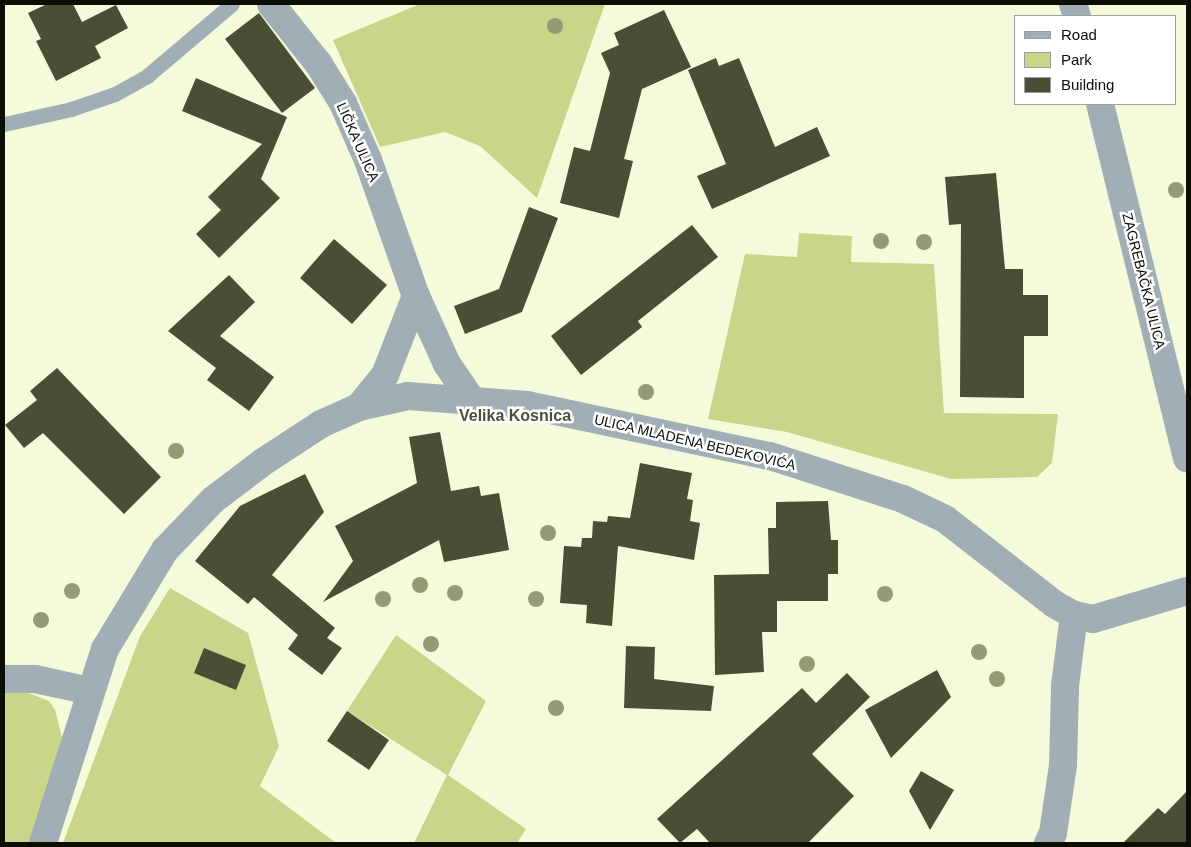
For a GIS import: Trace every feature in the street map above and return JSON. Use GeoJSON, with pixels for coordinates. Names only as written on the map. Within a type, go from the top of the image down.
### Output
{"type":"FeatureCollection","features":[{"type":"Feature","properties":{"kind":"street","name":"LIČKA ULICA"},"geometry":{"type":"LineString","coordinates":[[270,4],[318,63],[343,103],[368,160],[416,296],[451,370],[470,399]]}},
{"type":"Feature","properties":{"kind":"street","name":"ZAGREBAČKA ULICA"},"geometry":{"type":"LineString","coordinates":[[1100,105],[1187,458]]}},
{"type":"Feature","properties":{"kind":"street"},"geometry":{"type":"LineString","coordinates":[[359,407],[385,375],[416,296]]}},
{"type":"Feature","properties":{"kind":"street","name":"ULICA MLADENA BEDEKOVIĆA"},"geometry":{"type":"LineString","coordinates":[[43,843],[90,691],[105,649],[165,550],[213,500],[263,462],[321,424],[359,407],[408,396],[470,399],[527,405],[757,453],[868,486],[944,520],[1054,604],[1074,615],[1093,619],[1187,591]]}},
{"type":"Feature","properties":{"kind":"street"},"geometry":{"type":"LineString","coordinates":[[1048,843],[1053,833],[1063,765],[1065,686],[1074,615]]}},
{"type":"Feature","properties":{"kind":"street"},"geometry":{"type":"LineString","coordinates":[[4,679],[58,682],[90,691]]}},
{"type":"Feature","properties":{"kind":"lane"},"geometry":{"type":"LineString","coordinates":[[4,124],[72,109],[115,94],[147,76],[232,4]]}},
{"type":"Feature","properties":{"kind":"green space"},"geometry":{"type":"Polygon","coordinates":[[[420,4],[605,4],[537,198],[480,146],[445,132],[380,147],[333,40],[420,4]]]}},
{"type":"Feature","properties":{"kind":"green space"},"geometry":{"type":"Polygon","coordinates":[[[799,233],[852,236],[851,262],[934,264],[944,413],[1058,414],[1052,463],[1037,477],[951,479],[787,432],[708,419],[745,254],[797,257],[799,233]]]}},
{"type":"Feature","properties":{"kind":"green space"},"geometry":{"type":"Polygon","coordinates":[[[170,588],[248,633],[279,746],[260,786],[336,843],[63,843],[140,636],[170,588]]]}},
{"type":"Feature","properties":{"kind":"green space"},"geometry":{"type":"Polygon","coordinates":[[[396,635],[486,701],[448,775],[526,829],[517,843],[414,843],[447,775],[347,711],[396,635]]]}},
{"type":"Feature","properties":{"kind":"green space"},"geometry":{"type":"Polygon","coordinates":[[[4,691],[26,692],[49,701],[55,710],[62,738],[43,808],[29,843],[4,843],[4,691]]]}},
{"type":"Feature","properties":{"kind":"building"},"geometry":{"type":"Polygon","coordinates":[[[47,4],[73,4],[82,22],[116,5],[128,28],[95,46],[101,58],[56,81],[36,41],[41,39],[28,13],[47,4]]]}},
{"type":"Feature","properties":{"kind":"building"},"geometry":{"type":"Polygon","coordinates":[[[664,10],[691,67],[642,89],[624,159],[633,161],[619,218],[560,203],[574,147],[590,151],[610,73],[601,53],[619,45],[614,33],[664,10]]]}},
{"type":"Feature","properties":{"kind":"building"},"geometry":{"type":"Polygon","coordinates":[[[259,13],[315,88],[282,113],[225,39],[259,13]]]}},
{"type":"Feature","properties":{"kind":"building"},"geometry":{"type":"Polygon","coordinates":[[[716,58],[719,66],[739,58],[775,147],[817,127],[830,156],[712,209],[697,176],[726,164],[688,70],[716,58]]]}},
{"type":"Feature","properties":{"kind":"building"},"geometry":{"type":"Polygon","coordinates":[[[196,78],[287,117],[261,179],[280,198],[219,258],[196,234],[221,210],[208,197],[262,144],[182,111],[196,78]]]}},
{"type":"Feature","properties":{"kind":"building"},"geometry":{"type":"Polygon","coordinates":[[[996,173],[1005,269],[1023,269],[1023,295],[1048,295],[1048,336],[1024,336],[1024,398],[960,397],[961,224],[949,225],[945,177],[996,173]]]}},
{"type":"Feature","properties":{"kind":"building"},"geometry":{"type":"Polygon","coordinates":[[[529,207],[558,218],[522,312],[465,334],[454,306],[499,289],[529,207]]]}},
{"type":"Feature","properties":{"kind":"building"},"geometry":{"type":"Polygon","coordinates":[[[692,225],[718,257],[638,321],[642,327],[581,375],[551,336],[692,225]]]}},
{"type":"Feature","properties":{"kind":"building"},"geometry":{"type":"Polygon","coordinates":[[[334,239],[387,285],[352,324],[300,278],[334,239]]]}},
{"type":"Feature","properties":{"kind":"building"},"geometry":{"type":"Polygon","coordinates":[[[229,275],[255,302],[220,336],[274,377],[249,411],[207,380],[216,368],[168,331],[229,275]]]}},
{"type":"Feature","properties":{"kind":"building"},"geometry":{"type":"Polygon","coordinates":[[[57,368],[161,477],[124,514],[43,433],[24,448],[5,425],[37,400],[30,391],[57,368]]]}},
{"type":"Feature","properties":{"kind":"building"},"geometry":{"type":"Polygon","coordinates":[[[440,432],[451,491],[479,486],[481,496],[499,493],[509,550],[444,562],[439,540],[323,602],[353,561],[335,526],[417,483],[409,437],[440,432]]]}},
{"type":"Feature","properties":{"kind":"building"},"geometry":{"type":"Polygon","coordinates":[[[640,463],[692,473],[687,499],[693,500],[690,521],[700,523],[694,560],[618,546],[612,626],[586,623],[587,605],[560,603],[564,546],[581,547],[582,538],[592,538],[593,521],[607,522],[608,516],[630,518],[640,463]]]}},
{"type":"Feature","properties":{"kind":"building"},"geometry":{"type":"Polygon","coordinates":[[[305,474],[324,512],[272,575],[335,628],[327,638],[342,648],[322,675],[288,649],[298,635],[254,597],[248,604],[195,561],[240,506],[305,474]]]}},
{"type":"Feature","properties":{"kind":"building"},"geometry":{"type":"Polygon","coordinates":[[[828,501],[831,540],[838,540],[838,574],[828,574],[828,601],[777,601],[777,632],[762,632],[764,672],[715,675],[714,575],[769,574],[768,528],[776,528],[776,502],[828,501]]]}},
{"type":"Feature","properties":{"kind":"building"},"geometry":{"type":"Polygon","coordinates":[[[626,646],[655,647],[654,679],[714,686],[711,711],[624,708],[626,646]]]}},
{"type":"Feature","properties":{"kind":"building"},"geometry":{"type":"Polygon","coordinates":[[[204,648],[246,665],[236,690],[194,673],[204,648]]]}},
{"type":"Feature","properties":{"kind":"building"},"geometry":{"type":"Polygon","coordinates":[[[937,670],[951,697],[891,758],[865,710],[937,670]]]}},
{"type":"Feature","properties":{"kind":"building"},"geometry":{"type":"Polygon","coordinates":[[[847,673],[870,697],[812,754],[854,796],[808,843],[710,843],[697,829],[680,843],[657,819],[802,688],[816,703],[847,673]]]}},
{"type":"Feature","properties":{"kind":"building"},"geometry":{"type":"Polygon","coordinates":[[[347,711],[389,740],[369,770],[327,741],[347,711]]]}},
{"type":"Feature","properties":{"kind":"building"},"geometry":{"type":"Polygon","coordinates":[[[921,771],[954,790],[930,830],[909,791],[921,771]]]}},
{"type":"Feature","properties":{"kind":"building"},"geometry":{"type":"Polygon","coordinates":[[[1187,791],[1187,843],[1123,843],[1158,808],[1165,814],[1187,791]]]}},
{"type":"Feature","properties":{"kind":"district","name":"Velika Kosnica"},"geometry":{"type":"Point","coordinates":[515,416]}}]}
